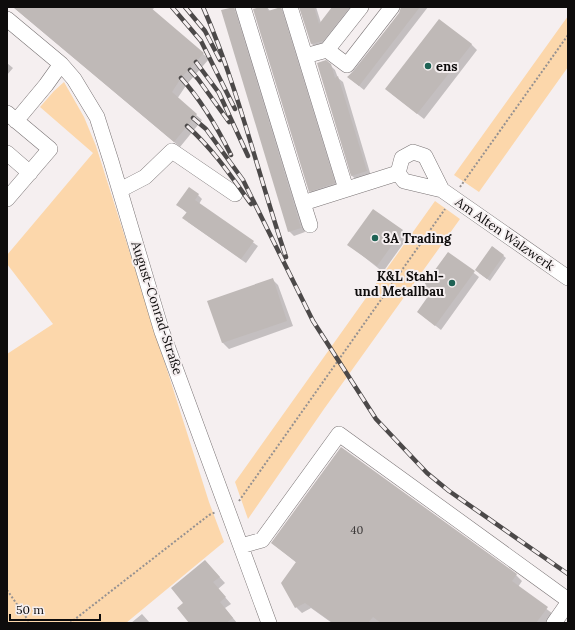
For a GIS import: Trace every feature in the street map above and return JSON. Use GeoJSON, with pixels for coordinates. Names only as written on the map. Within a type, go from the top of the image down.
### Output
{"type":"FeatureCollection","features":[{"type":"Feature","properties":{"kind":"street"},"geometry":{"type":"LineString","coordinates":[[243,7],[310,225]]}},
{"type":"Feature","properties":{"kind":"street"},"geometry":{"type":"LineString","coordinates":[[290,7],[346,189]]}},
{"type":"Feature","properties":{"kind":"street"},"geometry":{"type":"LineString","coordinates":[[306,56],[327,50],[361,7]]}},
{"type":"Feature","properties":{"kind":"street"},"geometry":{"type":"LineString","coordinates":[[327,50],[347,65],[392,7]]}},
{"type":"Feature","properties":{"kind":"street","name":"August-Conrad-Straße"},"geometry":{"type":"LineString","coordinates":[[7,19],[61,64],[74,79],[96,117],[120,190],[162,332],[226,508],[270,623]]}},
{"type":"Feature","properties":{"kind":"street"},"geometry":{"type":"LineString","coordinates":[[7,199],[50,149],[12,117],[46,85],[61,64]]}},
{"type":"Feature","properties":{"kind":"street"},"geometry":{"type":"LineString","coordinates":[[120,190],[145,177],[172,151],[235,194]]}},
{"type":"Feature","properties":{"kind":"street","name":"Am Alten Walzwerk"},"geometry":{"type":"LineString","coordinates":[[448,193],[425,156],[413,152],[402,158],[398,173],[404,181],[448,193],[568,278]]}},
{"type":"Feature","properties":{"kind":"street"},"geometry":{"type":"LineString","coordinates":[[7,153],[30,173]]}},
{"type":"Feature","properties":{"kind":"street"},"geometry":{"type":"LineString","coordinates":[[304,203],[398,173]]}},
{"type":"Feature","properties":{"kind":"street"},"geometry":{"type":"LineString","coordinates":[[241,546],[262,540],[339,434],[568,600]]}},
{"type":"Feature","properties":{"kind":"street"},"geometry":{"type":"LineString","coordinates":[[554,623],[568,603]]}},
{"type":"Feature","properties":{"kind":"path"},"geometry":{"type":"LineString","coordinates":[[70,623],[209,515],[236,504],[448,193],[568,35]]}},
{"type":"Feature","properties":{"kind":"path"},"geometry":{"type":"LineString","coordinates":[[7,590],[30,623]]}},
{"type":"Feature","properties":{"kind":"shaded area"},"geometry":{"type":"Polygon","coordinates":[[[568,16],[568,67],[479,192],[454,175],[568,16]]]}},
{"type":"Feature","properties":{"kind":"shaded area"},"geometry":{"type":"Polygon","coordinates":[[[64,82],[84,117],[96,146],[209,502],[224,542],[126,623],[11,623],[7,621],[7,354],[53,324],[7,264],[7,255],[93,153],[40,107],[64,82]]]}},
{"type":"Feature","properties":{"kind":"shaded area"},"geometry":{"type":"Polygon","coordinates":[[[435,201],[460,219],[324,409],[248,519],[235,482],[435,201]]]}},
{"type":"Feature","properties":{"kind":"building"},"geometry":{"type":"Polygon","coordinates":[[[13,7],[150,7],[204,53],[181,78],[172,92],[197,114],[174,142],[13,7]]]}},
{"type":"Feature","properties":{"kind":"building"},"geometry":{"type":"Polygon","coordinates":[[[234,7],[301,228],[288,232],[221,10],[234,7]]]}},
{"type":"Feature","properties":{"kind":"building"},"geometry":{"type":"Polygon","coordinates":[[[267,7],[268,11],[281,7],[335,183],[309,192],[253,9],[267,7]]]}},
{"type":"Feature","properties":{"kind":"building"},"geometry":{"type":"Polygon","coordinates":[[[299,7],[314,7],[319,24],[332,7],[350,7],[323,41],[311,44],[299,7]]]}},
{"type":"Feature","properties":{"kind":"building"},"geometry":{"type":"Polygon","coordinates":[[[401,7],[420,7],[359,86],[347,77],[354,71],[399,13],[401,7]]]}},
{"type":"Feature","properties":{"kind":"building","name":"ens"},"geometry":{"type":"Polygon","coordinates":[[[439,19],[472,44],[417,114],[385,89],[439,19]]]}},
{"type":"Feature","properties":{"kind":"building"},"geometry":{"type":"Polygon","coordinates":[[[326,60],[331,64],[335,78],[338,76],[367,171],[351,176],[317,63],[326,60]]]}},
{"type":"Feature","properties":{"kind":"building"},"geometry":{"type":"Polygon","coordinates":[[[189,187],[199,194],[195,200],[254,241],[241,259],[182,218],[187,212],[176,205],[189,187]]]}},
{"type":"Feature","properties":{"kind":"building","name":"3A Trading"},"geometry":{"type":"Polygon","coordinates":[[[373,209],[403,230],[377,266],[347,245],[373,209]]]}},
{"type":"Feature","properties":{"kind":"building"},"geometry":{"type":"Polygon","coordinates":[[[492,246],[504,255],[487,279],[475,270],[492,246]]]}},
{"type":"Feature","properties":{"kind":"building","name":"K&L Stahl- und Metallbau"},"geometry":{"type":"Polygon","coordinates":[[[448,252],[475,271],[435,326],[417,312],[429,295],[421,289],[448,252]]]}},
{"type":"Feature","properties":{"kind":"building"},"geometry":{"type":"Polygon","coordinates":[[[273,278],[287,321],[222,343],[207,301],[273,278]]]}},
{"type":"Feature","properties":{"kind":"building"},"geometry":{"type":"Polygon","coordinates":[[[341,447],[517,574],[512,581],[548,607],[536,623],[381,623],[373,617],[368,623],[333,623],[305,603],[295,608],[281,583],[296,562],[271,543],[341,447]]]}},
{"type":"Feature","properties":{"kind":"building"},"geometry":{"type":"Polygon","coordinates":[[[205,560],[220,577],[213,582],[226,597],[220,602],[233,618],[226,623],[189,623],[177,608],[183,603],[171,588],[205,560]]]}},
{"type":"Feature","properties":{"kind":"railway"},"geometry":{"type":"LineString","coordinates":[[172,7],[201,41],[235,109]]}},
{"type":"Feature","properties":{"kind":"railway"},"geometry":{"type":"LineString","coordinates":[[185,7],[205,31],[220,60]]}},
{"type":"Feature","properties":{"kind":"railway"},"geometry":{"type":"LineString","coordinates":[[203,7],[227,68],[286,257]]}},
{"type":"Feature","properties":{"kind":"railway"},"geometry":{"type":"LineString","coordinates":[[196,62],[219,93],[248,156]]}},
{"type":"Feature","properties":{"kind":"railway"},"geometry":{"type":"LineString","coordinates":[[190,70],[229,122]]}},
{"type":"Feature","properties":{"kind":"railway"},"geometry":{"type":"LineString","coordinates":[[181,78],[209,115],[231,155]]}},
{"type":"Feature","properties":{"kind":"railway"},"geometry":{"type":"LineString","coordinates":[[193,118],[206,129],[243,180],[313,321],[376,419],[427,473],[449,491],[568,574]]}},
{"type":"Feature","properties":{"kind":"railway"},"geometry":{"type":"LineString","coordinates":[[187,126],[213,153],[251,204]]}},
{"type":"Feature","properties":{"kind":"place","name":"ens"},"geometry":{"type":"Point","coordinates":[428,66]}},
{"type":"Feature","properties":{"kind":"place","name":"3A Trading"},"geometry":{"type":"Point","coordinates":[375,238]}},
{"type":"Feature","properties":{"kind":"place","name":"K&L Stahl- und Metallbau"},"geometry":{"type":"Point","coordinates":[452,283]}}]}
